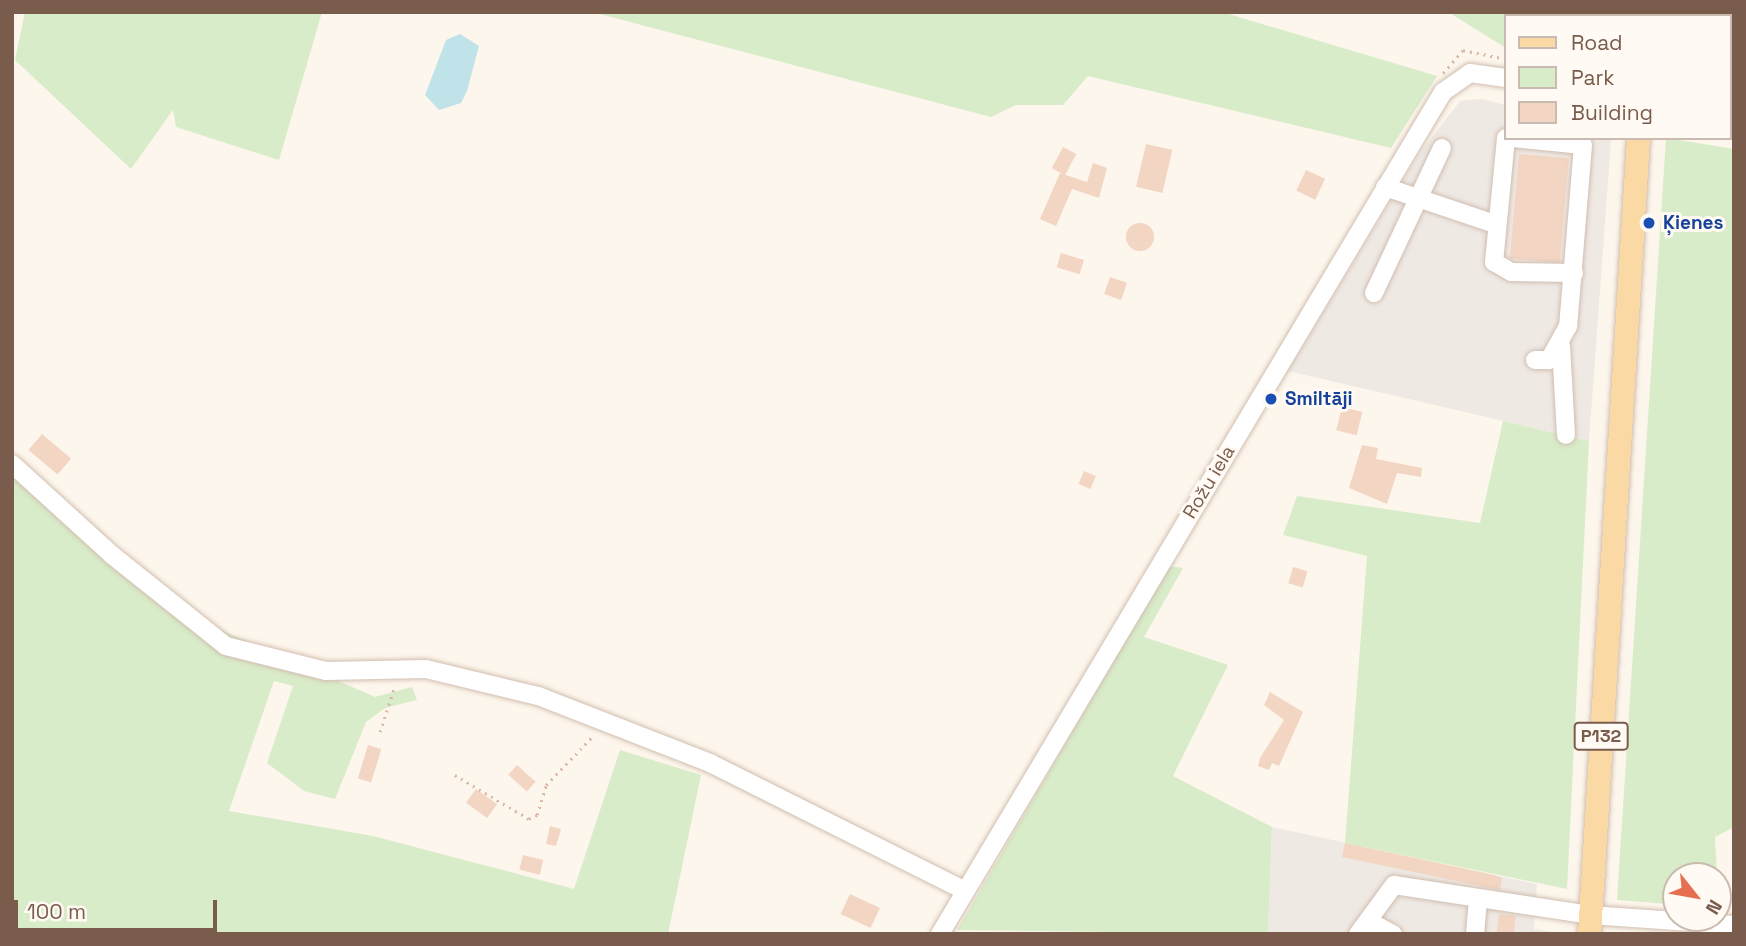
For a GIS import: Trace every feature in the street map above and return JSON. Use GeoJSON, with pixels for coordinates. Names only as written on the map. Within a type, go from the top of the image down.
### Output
{"type":"FeatureCollection","features":[{"type":"Feature","properties":{"kind":"main road","name":"P132"},"geometry":{"type":"LineString","coordinates":[[1590,924],[1638,140]]}},
{"type":"Feature","properties":{"kind":"street","name":"Rožu iela"},"geometry":{"type":"LineString","coordinates":[[943,933],[964,890],[1385,187],[1455,78],[1470,73],[1504,78]]}},
{"type":"Feature","properties":{"kind":"street"},"geometry":{"type":"LineString","coordinates":[[1506,140],[1495,224],[1494,262],[1511,272],[1574,273]]}},
{"type":"Feature","properties":{"kind":"street"},"geometry":{"type":"LineString","coordinates":[[1533,140],[1583,145],[1574,273],[1561,346],[1566,435]]}},
{"type":"Feature","properties":{"kind":"street"},"geometry":{"type":"LineString","coordinates":[[1374,293],[1415,200],[1442,148]]}},
{"type":"Feature","properties":{"kind":"street"},"geometry":{"type":"LineString","coordinates":[[1385,187],[1415,200],[1495,224]]}},
{"type":"Feature","properties":{"kind":"street"},"geometry":{"type":"LineString","coordinates":[[1535,360],[1549,360],[1561,346]]}},
{"type":"Feature","properties":{"kind":"street"},"geometry":{"type":"LineString","coordinates":[[12,464],[132,573],[226,646],[326,671],[402,669],[526,692],[710,763],[964,890]]}},
{"type":"Feature","properties":{"kind":"street"},"geometry":{"type":"LineString","coordinates":[[1393,934],[1364,928],[1394,885],[1590,924],[1662,926]]}},
{"type":"Feature","properties":{"kind":"street"},"geometry":{"type":"LineString","coordinates":[[1475,934],[1478,901]]}},
{"type":"Feature","properties":{"kind":"path"},"geometry":{"type":"LineString","coordinates":[[380,732],[402,669]]}},
{"type":"Feature","properties":{"kind":"path"},"geometry":{"type":"LineString","coordinates":[[455,775],[528,819],[537,815],[546,785],[565,761],[608,722]]}},
{"type":"Feature","properties":{"kind":"shaded area"},"geometry":{"type":"Polygon","coordinates":[[[1481,99],[1504,105],[1504,140],[1611,140],[1589,441],[1288,371],[1421,151],[1460,101],[1481,99]]]}},
{"type":"Feature","properties":{"kind":"shaded area"},"geometry":{"type":"Polygon","coordinates":[[[1272,827],[1537,884],[1534,929],[1564,934],[1268,934],[1272,827]]]}},
{"type":"Feature","properties":{"kind":"green space"},"geometry":{"type":"Polygon","coordinates":[[[25,12],[322,12],[279,160],[176,127],[173,110],[131,169],[15,60],[25,12]]]}},
{"type":"Feature","properties":{"kind":"green space"},"geometry":{"type":"Polygon","coordinates":[[[592,12],[1222,12],[1437,76],[1391,148],[1088,76],[1063,105],[1016,105],[991,117],[592,12]]]}},
{"type":"Feature","properties":{"kind":"green space"},"geometry":{"type":"Polygon","coordinates":[[[1448,12],[1627,12],[1504,14],[1504,47],[1448,12]]]}},
{"type":"Feature","properties":{"kind":"green space"},"geometry":{"type":"Polygon","coordinates":[[[1666,140],[1678,140],[1734,149],[1734,827],[1715,837],[1716,862],[1662,862],[1662,904],[1617,900],[1666,140]]]}},
{"type":"Feature","properties":{"kind":"green space"},"geometry":{"type":"Polygon","coordinates":[[[1503,421],[1589,441],[1567,889],[1345,843],[1367,556],[1283,535],[1297,496],[1480,523],[1503,421]]]}},
{"type":"Feature","properties":{"kind":"green space"},"geometry":{"type":"Polygon","coordinates":[[[12,461],[212,626],[375,697],[412,687],[417,700],[385,708],[366,722],[335,799],[304,791],[267,763],[293,686],[274,681],[229,811],[373,836],[574,889],[620,750],[701,775],[668,934],[12,934],[12,461]]]}},
{"type":"Feature","properties":{"kind":"green space"},"geometry":{"type":"Polygon","coordinates":[[[1169,566],[1183,568],[1144,637],[1228,665],[1173,776],[1272,827],[1268,934],[957,930],[1169,566]]]}},
{"type":"Feature","properties":{"kind":"water"},"geometry":{"type":"Polygon","coordinates":[[[460,34],[479,46],[467,91],[461,103],[439,110],[425,95],[446,40],[460,34]]]}},
{"type":"Feature","properties":{"kind":"building"},"geometry":{"type":"Polygon","coordinates":[[[1146,144],[1172,150],[1162,193],[1136,187],[1146,144]]]}},
{"type":"Feature","properties":{"kind":"building"},"geometry":{"type":"Polygon","coordinates":[[[1063,147],[1076,154],[1065,175],[1052,168],[1063,147]]]}},
{"type":"Feature","properties":{"kind":"building"},"geometry":{"type":"Polygon","coordinates":[[[1519,154],[1569,158],[1560,263],[1510,259],[1519,154]]]}},
{"type":"Feature","properties":{"kind":"building"},"geometry":{"type":"Polygon","coordinates":[[[1093,163],[1107,168],[1099,198],[1072,189],[1056,226],[1040,219],[1060,173],[1087,182],[1093,163]]]}},
{"type":"Feature","properties":{"kind":"building"},"geometry":{"type":"Polygon","coordinates":[[[1306,170],[1325,179],[1315,200],[1296,191],[1306,170]]]}},
{"type":"Feature","properties":{"kind":"building"},"geometry":{"type":"Polygon","coordinates":[[[1140,223],[1150,227],[1154,237],[1150,247],[1140,251],[1130,247],[1126,237],[1130,227],[1140,223]]]}},
{"type":"Feature","properties":{"kind":"building"},"geometry":{"type":"Polygon","coordinates":[[[1061,253],[1084,260],[1080,274],[1057,267],[1061,253]]]}},
{"type":"Feature","properties":{"kind":"building"},"geometry":{"type":"Polygon","coordinates":[[[1110,277],[1127,283],[1121,300],[1104,294],[1110,277]]]}},
{"type":"Feature","properties":{"kind":"building"},"geometry":{"type":"Polygon","coordinates":[[[1342,407],[1362,412],[1357,435],[1336,430],[1342,407]]]}},
{"type":"Feature","properties":{"kind":"building"},"geometry":{"type":"Polygon","coordinates":[[[42,434],[71,458],[58,475],[29,450],[42,434]]]}},
{"type":"Feature","properties":{"kind":"building"},"geometry":{"type":"Polygon","coordinates":[[[1362,445],[1378,448],[1376,459],[1422,468],[1421,477],[1397,473],[1387,504],[1349,488],[1362,445]]]}},
{"type":"Feature","properties":{"kind":"building"},"geometry":{"type":"Polygon","coordinates":[[[1084,471],[1096,476],[1090,489],[1079,484],[1084,471]]]}},
{"type":"Feature","properties":{"kind":"building"},"geometry":{"type":"Polygon","coordinates":[[[1293,567],[1307,571],[1303,587],[1288,583],[1293,567]]]}},
{"type":"Feature","properties":{"kind":"building"},"geometry":{"type":"Polygon","coordinates":[[[1270,692],[1303,712],[1279,766],[1272,763],[1269,770],[1258,766],[1260,758],[1284,720],[1264,705],[1270,692]]]}},
{"type":"Feature","properties":{"kind":"building"},"geometry":{"type":"Polygon","coordinates":[[[368,745],[381,749],[371,783],[358,778],[368,745]]]}},
{"type":"Feature","properties":{"kind":"building"},"geometry":{"type":"Polygon","coordinates":[[[517,765],[536,782],[527,791],[508,775],[517,765]]]}},
{"type":"Feature","properties":{"kind":"building"},"geometry":{"type":"Polygon","coordinates":[[[476,789],[497,804],[487,818],[466,803],[476,789]]]}},
{"type":"Feature","properties":{"kind":"building"},"geometry":{"type":"Polygon","coordinates":[[[550,826],[561,829],[556,846],[546,844],[550,826]]]}},
{"type":"Feature","properties":{"kind":"building"},"geometry":{"type":"Polygon","coordinates":[[[1345,843],[1494,875],[1502,878],[1500,890],[1342,857],[1345,843]]]}},
{"type":"Feature","properties":{"kind":"building"},"geometry":{"type":"Polygon","coordinates":[[[523,855],[543,860],[540,875],[519,870],[523,855]]]}},
{"type":"Feature","properties":{"kind":"building"},"geometry":{"type":"Polygon","coordinates":[[[850,894],[880,908],[871,928],[841,914],[850,894]]]}},
{"type":"Feature","properties":{"kind":"building"},"geometry":{"type":"Polygon","coordinates":[[[1499,914],[1516,916],[1514,934],[1497,934],[1499,914]]]}},
{"type":"Feature","properties":{"kind":"place","name":"Ķienes"},"geometry":{"type":"Point","coordinates":[1649,223]}},
{"type":"Feature","properties":{"kind":"place","name":"Smiltāji"},"geometry":{"type":"Point","coordinates":[1271,399]}}]}
